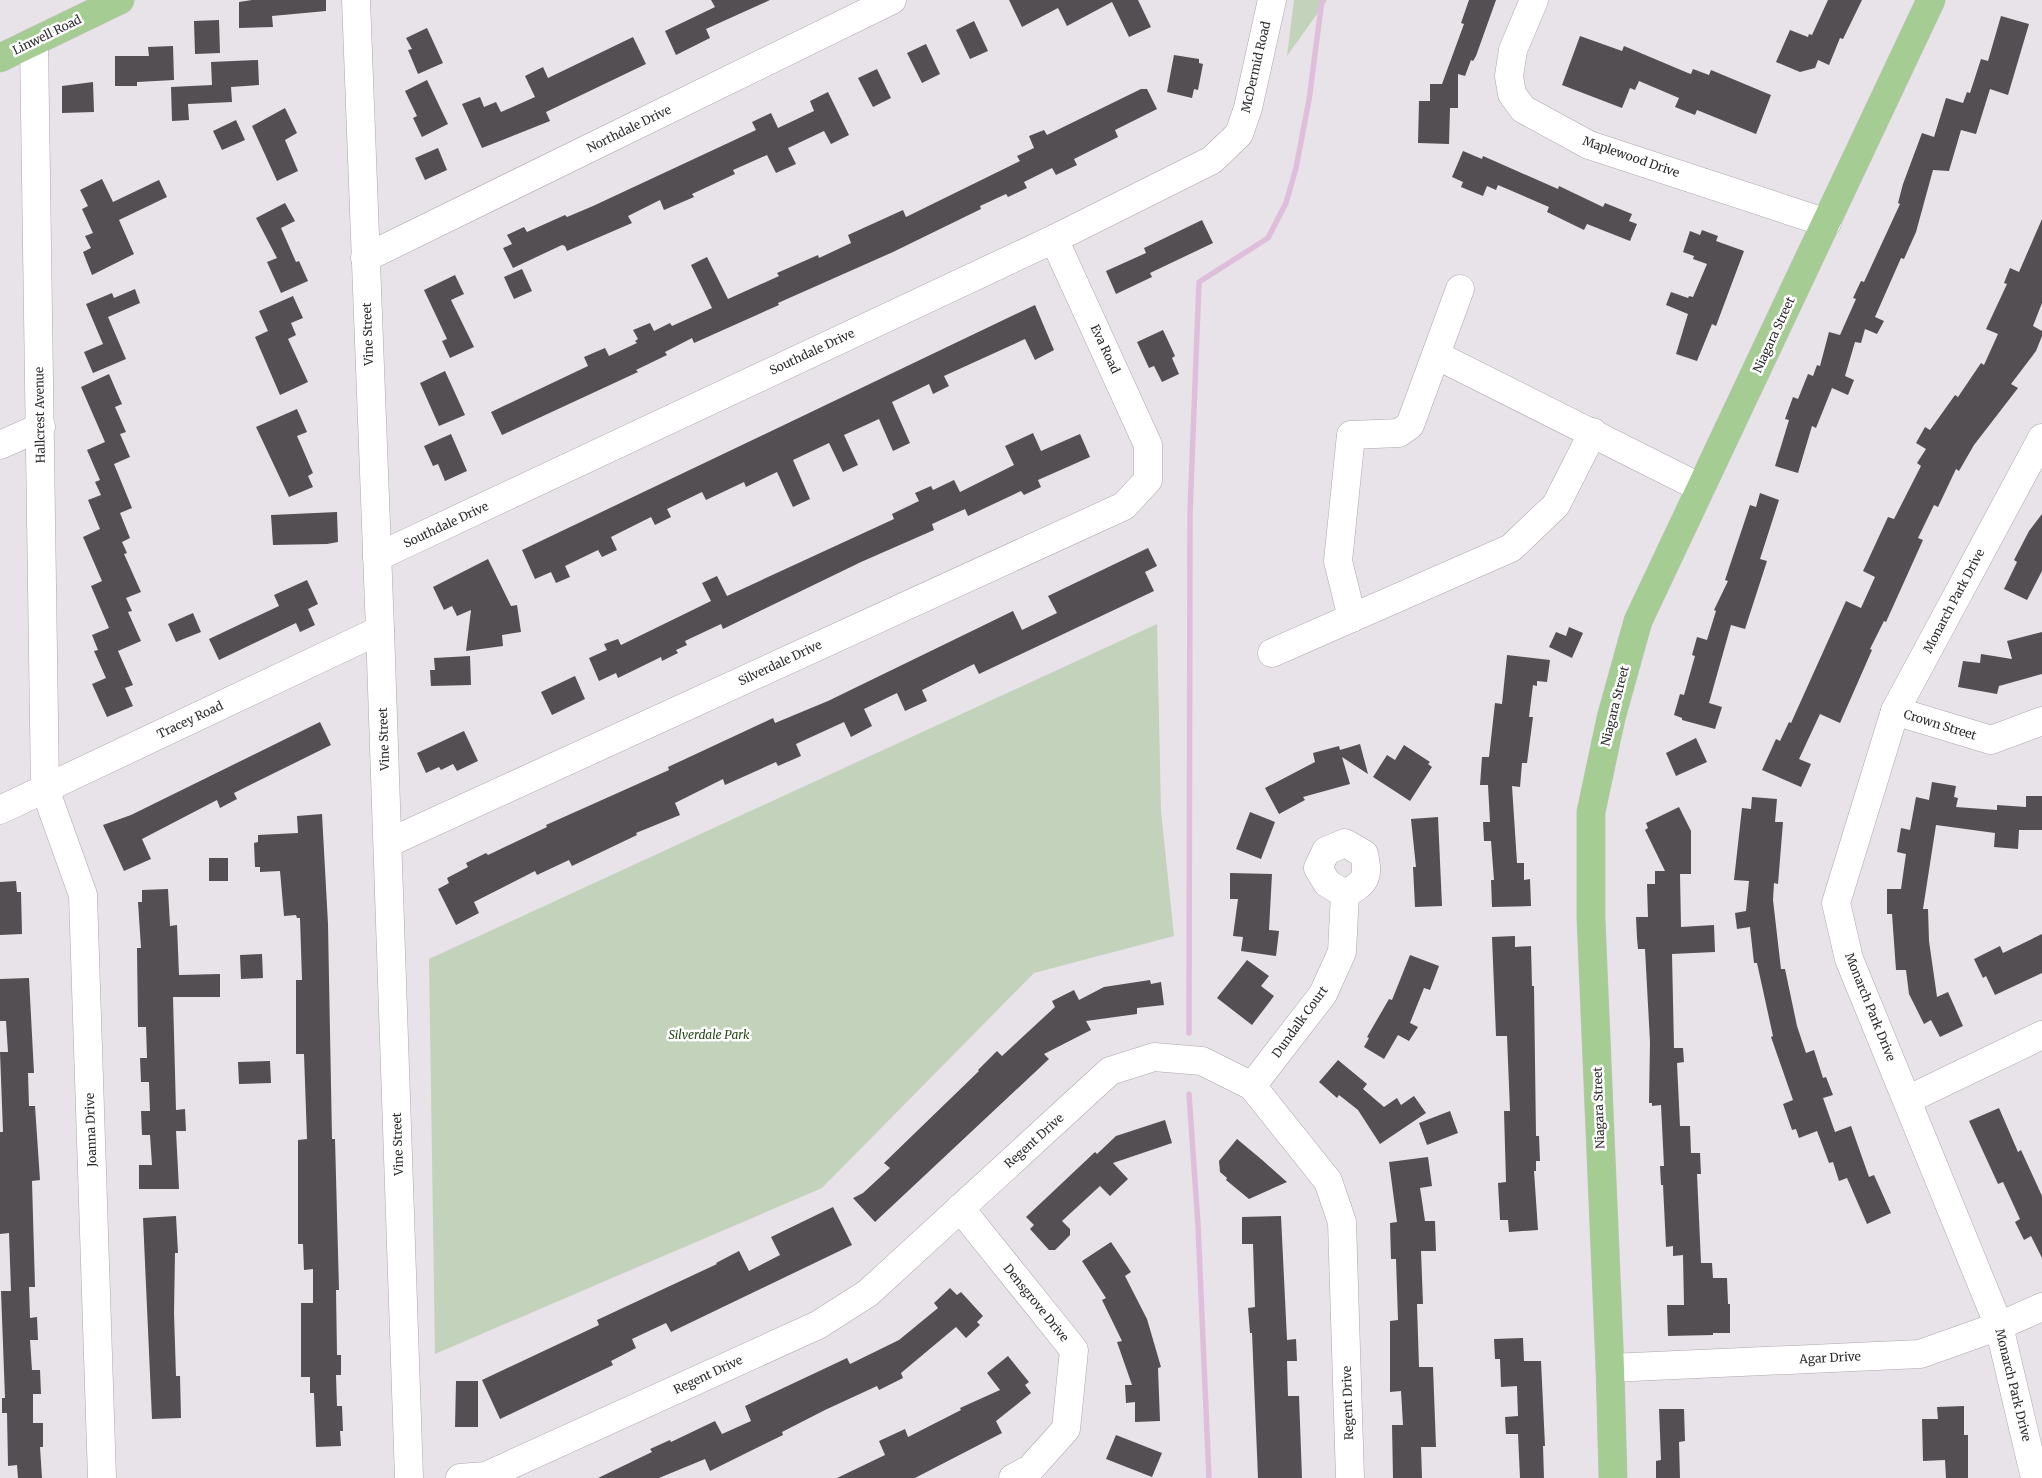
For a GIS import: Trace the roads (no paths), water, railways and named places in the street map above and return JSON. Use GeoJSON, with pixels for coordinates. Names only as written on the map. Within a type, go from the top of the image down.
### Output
{"type":"FeatureCollection","features":[{"type":"Feature","properties":{"kind":"main road","name":"Linwell Road"},"geometry":{"type":"LineString","coordinates":[[0,58],[34,42],[83,8],[120,0]]}},
{"type":"Feature","properties":{"kind":"main road","name":"Niagara Street"},"geometry":{"type":"LineString","coordinates":[[1612,1478],[1610,1368],[1591,919],[1591,812],[1610,718],[1638,621],[1931,0]]}},
{"type":"Feature","properties":{"kind":"street","name":"Vine Street"},"geometry":{"type":"LineString","coordinates":[[356,0],[388,843],[409,1478]]}},
{"type":"Feature","properties":{"kind":"street","name":"Northdale Drive"},"geometry":{"type":"LineString","coordinates":[[365,258],[892,0]]}},
{"type":"Feature","properties":{"kind":"street","name":"McDermid Road"},"geometry":{"type":"LineString","coordinates":[[1239,134],[1248,108],[1272,0]]}},
{"type":"Feature","properties":{"kind":"street","name":"Maplewood Drive"},"geometry":{"type":"LineString","coordinates":[[1534,0],[1513,50],[1509,76],[1512,94],[1523,109],[1589,145],[1827,223]]}},
{"type":"Feature","properties":{"kind":"street","name":"Hallcrest Avenue"},"geometry":{"type":"LineString","coordinates":[[34,42],[45,789]]}},
{"type":"Feature","properties":{"kind":"street","name":"Southdale Drive"},"geometry":{"type":"LineString","coordinates":[[377,557],[1054,239],[1212,160],[1239,134]]}},
{"type":"Feature","properties":{"kind":"street","name":"Eva Road"},"geometry":{"type":"LineString","coordinates":[[1054,239],[1148,445],[1148,462]]}},
{"type":"Feature","properties":{"kind":"street"},"geometry":{"type":"LineString","coordinates":[[1352,618],[1338,561],[1351,435],[1399,433],[1410,425],[1460,289]]}},
{"type":"Feature","properties":{"kind":"street"},"geometry":{"type":"LineString","coordinates":[[1436,355],[1593,432],[1701,488]]}},
{"type":"Feature","properties":{"kind":"street"},"geometry":{"type":"LineString","coordinates":[[0,445],[41,427]]}},
{"type":"Feature","properties":{"kind":"street"},"geometry":{"type":"LineString","coordinates":[[1272,653],[1512,548],[1556,505],[1593,432]]}},
{"type":"Feature","properties":{"kind":"street","name":"Monarch Park Drive"},"geometry":{"type":"LineString","coordinates":[[2035,1478],[1999,1326],[1849,958],[1836,903],[1895,711],[2042,438]]}},
{"type":"Feature","properties":{"kind":"street","name":"Silverdale Drive"},"geometry":{"type":"LineString","coordinates":[[388,843],[1124,506],[1148,480],[1148,462]]}},
{"type":"Feature","properties":{"kind":"street","name":"Tracey Road"},"geometry":{"type":"LineString","coordinates":[[0,810],[380,630]]}},
{"type":"Feature","properties":{"kind":"street","name":"Crown Street"},"geometry":{"type":"LineString","coordinates":[[1895,711],[1991,740],[2042,721]]}},
{"type":"Feature","properties":{"kind":"street","name":"Joanna Drive"},"geometry":{"type":"LineString","coordinates":[[45,789],[83,895],[102,1478]]}},
{"type":"Feature","properties":{"kind":"street","name":"Dundalk Court"},"geometry":{"type":"LineString","coordinates":[[1252,1086],[1323,994],[1342,952],[1345,894]]}},
{"type":"Feature","properties":{"kind":"street"},"geometry":{"type":"LineString","coordinates":[[1907,1100],[2042,1035]]}},
{"type":"Feature","properties":{"kind":"street","name":"Regent Drive"},"geometry":{"type":"LineString","coordinates":[[460,1478],[486,1476],[818,1324],[868,1293],[1110,1071],[1154,1057],[1202,1060],[1252,1086],[1328,1181],[1342,1222],[1350,1478]]}},
{"type":"Feature","properties":{"kind":"street","name":"Densgrove Drive"},"geometry":{"type":"LineString","coordinates":[[960,1208],[1074,1350],[1066,1429],[1026,1475]]}},
{"type":"Feature","properties":{"kind":"street","name":"Agar Drive"},"geometry":{"type":"LineString","coordinates":[[1610,1368],[1920,1354],[1999,1326],[2042,1307]]}},
{"type":"Feature","properties":{"kind":"waterway"},"geometry":{"type":"LineString","coordinates":[[1189,1033],[1190,513],[1199,282],[1268,238],[1286,203],[1296,168],[1309,100],[1322,0]]}},
{"type":"Feature","properties":{"kind":"waterway"},"geometry":{"type":"LineString","coordinates":[[1189,1094],[1198,1225],[1209,1478]]}},
{"type":"Feature","properties":{"kind":"park label","name":"Silverdale Park"},"geometry":{"type":"Point","coordinates":[709,1035]}}]}
